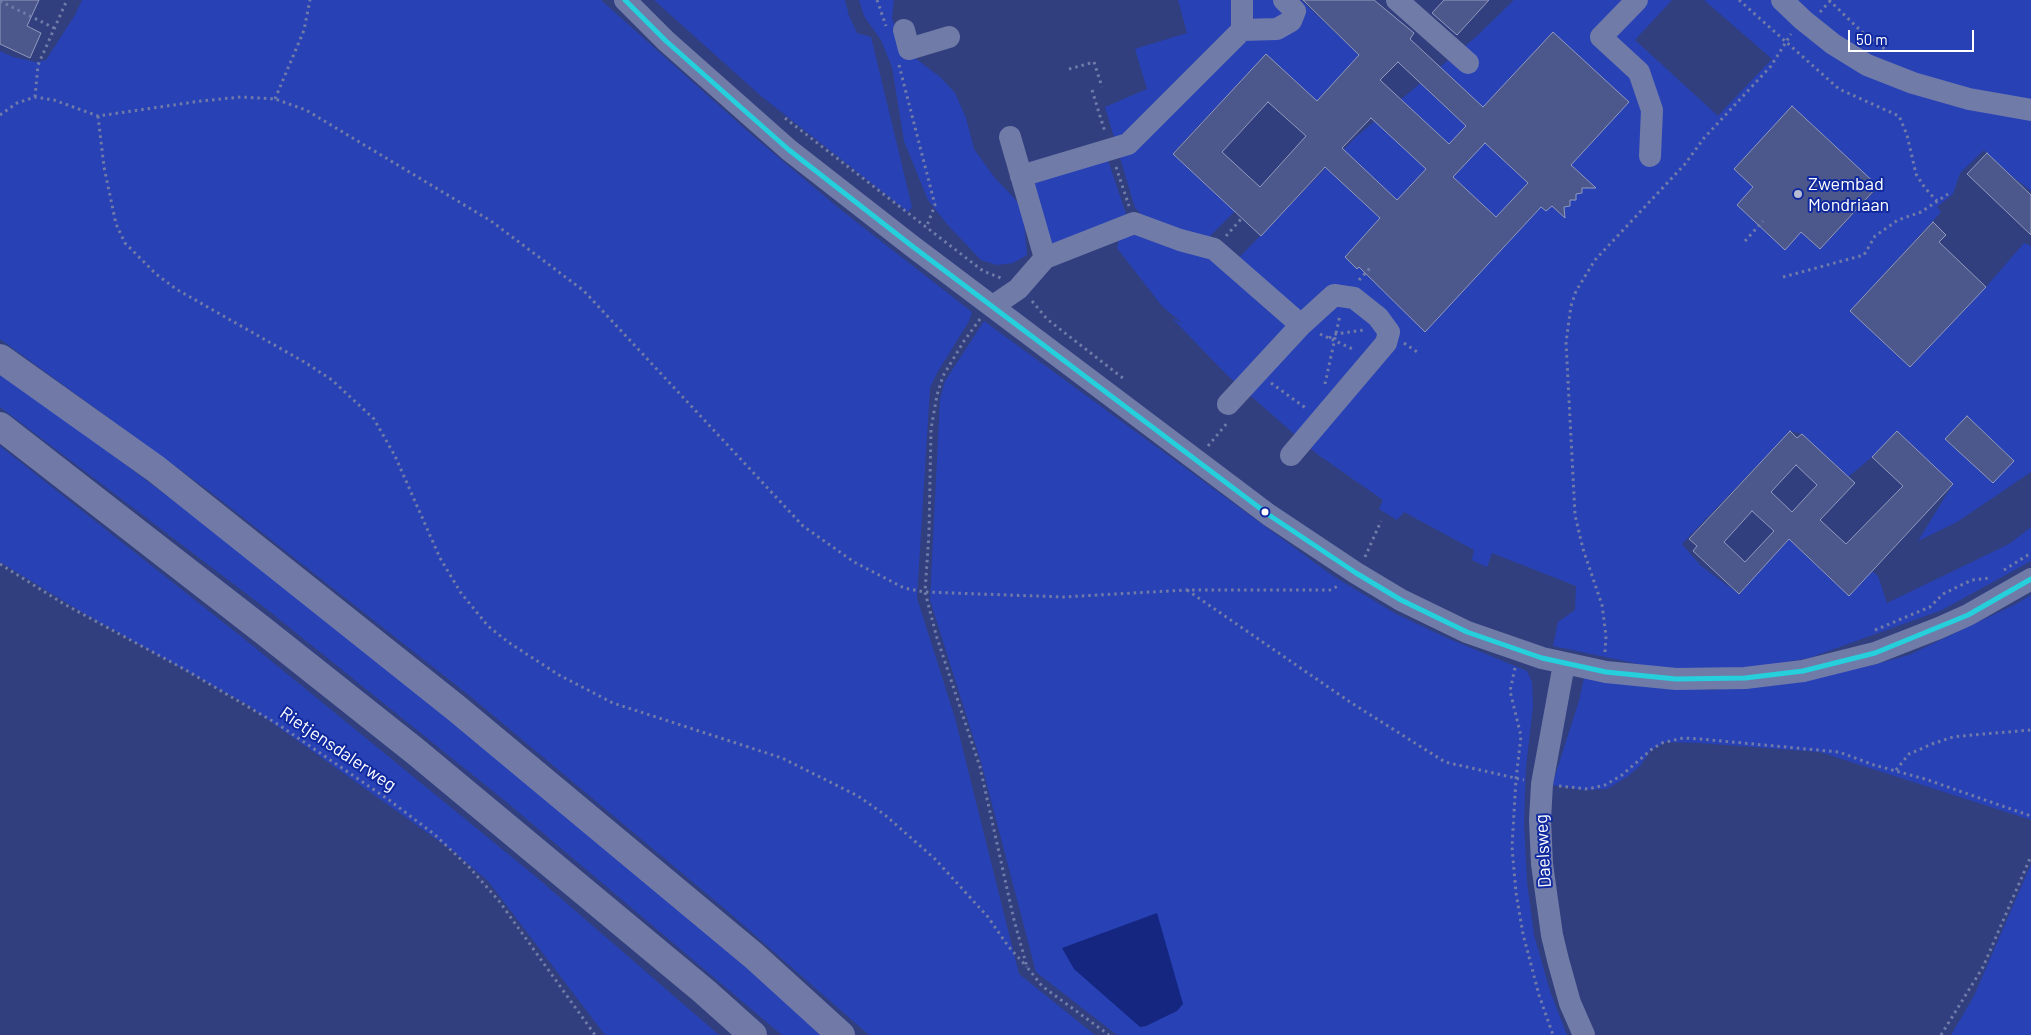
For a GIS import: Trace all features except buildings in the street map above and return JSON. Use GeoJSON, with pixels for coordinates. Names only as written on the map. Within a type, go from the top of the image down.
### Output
{"type":"FeatureCollection","features":[{"type":"Feature","properties":{"kind":"highway"},"geometry":{"type":"LineString","coordinates":[[0,358],[156,470],[456,708],[754,956],[841,1035]]}},
{"type":"Feature","properties":{"kind":"highway"},"geometry":{"type":"LineString","coordinates":[[0,426],[188,571],[415,751],[705,992],[753,1035]]}},
{"type":"Feature","properties":{"kind":"street"},"geometry":{"type":"LineString","coordinates":[[625,0],[666,41],[789,150],[1269,515],[1356,573],[1401,600],[1467,632],[1520,652],[1564,664],[1630,675],[1676,680],[1727,680],[1803,671],[1875,653],[1923,635],[1974,612],[2031,579]]}},
{"type":"Feature","properties":{"kind":"street"},"geometry":{"type":"LineString","coordinates":[[1242,0],[1242,30]]}},
{"type":"Feature","properties":{"kind":"street"},"geometry":{"type":"LineString","coordinates":[[1021,176],[1128,144],[1242,30],[1277,29],[1291,21],[1295,11],[1284,0]]}},
{"type":"Feature","properties":{"kind":"street"},"geometry":{"type":"LineString","coordinates":[[1397,0],[1468,63]]}},
{"type":"Feature","properties":{"kind":"street"},"geometry":{"type":"LineString","coordinates":[[1637,0],[1601,37],[1639,72],[1652,110],[1650,156]]}},
{"type":"Feature","properties":{"kind":"street"},"geometry":{"type":"LineString","coordinates":[[1782,0],[1803,20],[1834,44],[1867,65],[1913,84],[1969,99],[2031,110]]}},
{"type":"Feature","properties":{"kind":"street"},"geometry":{"type":"LineString","coordinates":[[896,33],[909,49],[950,37]]}},
{"type":"Feature","properties":{"kind":"street"},"geometry":{"type":"LineString","coordinates":[[1010,137],[1045,258]]}},
{"type":"Feature","properties":{"kind":"street"},"geometry":{"type":"LineString","coordinates":[[993,306],[1018,289],[1045,258],[1134,223],[1180,240],[1214,249],[1301,325]]}},
{"type":"Feature","properties":{"kind":"street"},"geometry":{"type":"LineString","coordinates":[[1229,411],[1257,373],[1301,325],[1334,295],[1354,298],[1378,317],[1388,332],[1386,343],[1291,455]]}},
{"type":"Feature","properties":{"kind":"street","name":"Daelsweg"},"geometry":{"type":"LineString","coordinates":[[1564,664],[1542,784],[1540,820],[1542,864],[1552,934],[1570,1003],[1584,1035]]}},
{"type":"Feature","properties":{"kind":"path"},"geometry":{"type":"LineString","coordinates":[[35,97],[38,65],[67,0]]}},
{"type":"Feature","properties":{"kind":"path"},"geometry":{"type":"LineString","coordinates":[[275,99],[304,30],[310,0]]}},
{"type":"Feature","properties":{"kind":"path"},"geometry":{"type":"LineString","coordinates":[[877,0],[896,33]]}},
{"type":"Feature","properties":{"kind":"path"},"geometry":{"type":"LineString","coordinates":[[1739,0],[1839,90],[1899,116],[1907,135],[1916,174],[1937,201]]}},
{"type":"Feature","properties":{"kind":"path"},"geometry":{"type":"LineString","coordinates":[[1828,0],[1862,32],[1888,51]]}},
{"type":"Feature","properties":{"kind":"path"},"geometry":{"type":"LineString","coordinates":[[0,1],[54,28]]}},
{"type":"Feature","properties":{"kind":"path"},"geometry":{"type":"LineString","coordinates":[[1614,654],[1605,652],[1606,636],[1602,605],[1577,529],[1566,342],[1568,321],[1576,291],[1595,260],[1685,164],[1704,138],[1771,66],[1785,41]]}},
{"type":"Feature","properties":{"kind":"path"},"geometry":{"type":"LineString","coordinates":[[898,62],[935,205],[926,228]]}},
{"type":"Feature","properties":{"kind":"path"},"geometry":{"type":"LineString","coordinates":[[1069,69],[1094,62],[1102,87]]}},
{"type":"Feature","properties":{"kind":"path"},"geometry":{"type":"LineString","coordinates":[[1754,74],[1759,79]]}},
{"type":"Feature","properties":{"kind":"path"},"geometry":{"type":"LineString","coordinates":[[0,115],[17,103],[35,97],[54,100],[98,116],[241,97],[275,99],[306,110],[490,222],[584,291],[803,526],[854,562],[904,588],[925,592],[1064,597],[1186,590],[1330,590],[1344,584],[1356,573],[1381,521]]}},
{"type":"Feature","properties":{"kind":"path"},"geometry":{"type":"LineString","coordinates":[[1728,102],[1733,107]]}},
{"type":"Feature","properties":{"kind":"path"},"geometry":{"type":"LineString","coordinates":[[98,116],[104,167],[116,224],[125,244],[156,274],[176,289],[306,363],[332,380],[374,420],[395,456],[440,558],[461,594],[488,626],[508,642],[559,675],[613,703],[782,758],[858,796],[885,815],[935,859],[988,917],[1008,946],[1042,986],[1109,1035]]}},
{"type":"Feature","properties":{"kind":"path"},"geometry":{"type":"LineString","coordinates":[[1783,277],[1864,255],[1875,236],[1898,220],[1921,212],[1948,194]]}},
{"type":"Feature","properties":{"kind":"path"},"geometry":{"type":"LineString","coordinates":[[1745,241],[1763,221]]}},
{"type":"Feature","properties":{"kind":"path"},"geometry":{"type":"LineString","coordinates":[[1324,388],[1344,297],[1371,268]]}},
{"type":"Feature","properties":{"kind":"path"},"geometry":{"type":"LineString","coordinates":[[993,306],[980,319],[964,341],[943,376],[937,395],[931,428],[929,533],[925,592],[937,638],[980,767],[1014,920],[1028,968]]}},
{"type":"Feature","properties":{"kind":"path"},"geometry":{"type":"LineString","coordinates":[[1301,325],[1374,358]]}},
{"type":"Feature","properties":{"kind":"path"},"geometry":{"type":"LineString","coordinates":[[1257,373],[1321,420]]}},
{"type":"Feature","properties":{"kind":"path"},"geometry":{"type":"LineString","coordinates":[[1197,460],[1229,411]]}},
{"type":"Feature","properties":{"kind":"path"},"geometry":{"type":"LineString","coordinates":[[1870,632],[1930,607],[1943,594],[1963,584],[1972,580],[1989,579],[2031,553]]}},
{"type":"Feature","properties":{"kind":"path","name":"Rietjensdalerweg"},"geometry":{"type":"LineString","coordinates":[[0,564],[57,599],[184,669],[279,725],[389,800],[434,834],[470,868],[498,900],[595,1035]]}},
{"type":"Feature","properties":{"kind":"path"},"geometry":{"type":"LineString","coordinates":[[1186,590],[1350,702],[1445,762],[1542,784],[1588,789],[1605,786],[1662,743],[1683,738],[1824,749],[1926,779],[2031,816]]}},
{"type":"Feature","properties":{"kind":"path"},"geometry":{"type":"LineString","coordinates":[[1896,770],[1909,754],[1932,744],[1972,735],[2031,730]]}},
{"type":"Feature","properties":{"kind":"path"},"geometry":{"type":"LineString","coordinates":[[1941,1035],[1982,967],[2031,856]]}},
{"type":"Feature","properties":{"kind":"shaded area"},"geometry":{"type":"Polygon","coordinates":[[[82,0],[601,0],[753,136],[841,210],[972,312],[969,321],[930,388],[917,598],[955,718],[1019,974],[1095,1035],[869,1035],[725,909],[470,696],[208,490],[0,339],[0,51],[13,57],[36,62],[46,60],[75,15],[82,0]]]}},
{"type":"Feature","properties":{"kind":"shaded area"},"geometry":{"type":"Polygon","coordinates":[[[654,0],[845,0],[849,16],[857,33],[871,37],[912,207],[908,212],[761,96],[654,0]]]}},
{"type":"Feature","properties":{"kind":"shaded area"},"geometry":{"type":"Polygon","coordinates":[[[859,0],[894,0],[892,18],[902,48],[940,77],[955,93],[966,118],[974,149],[994,177],[1015,199],[1023,211],[1027,255],[1013,263],[997,265],[981,260],[947,224],[928,200],[904,141],[892,67],[881,40],[864,16],[859,0]]]}},
{"type":"Feature","properties":{"kind":"shaded area"},"geometry":{"type":"Polygon","coordinates":[[[1178,0],[1301,0],[1359,55],[1317,101],[1266,54],[1173,153],[1235,211],[1208,238],[1227,270],[1356,137],[1477,36],[1514,0],[1672,0],[1635,40],[1718,116],[1772,59],[1704,0],[2031,0],[2031,191],[2003,169],[1984,150],[1960,173],[1953,194],[1937,207],[1941,212],[1850,311],[1910,367],[1986,287],[2024,243],[2031,246],[2031,472],[1957,522],[1918,541],[1953,484],[1897,432],[1872,457],[1848,477],[1802,434],[1790,431],[1682,544],[1701,566],[1739,594],[1789,539],[1849,596],[1872,571],[1878,576],[1887,603],[2009,544],[2031,527],[2031,561],[1942,610],[1809,658],[1739,668],[1667,670],[1553,646],[1558,622],[1575,610],[1576,586],[1492,553],[1487,567],[1472,560],[1474,550],[1404,512],[1397,520],[1379,509],[1383,500],[1317,454],[1227,375],[1172,318],[1183,324],[1162,306],[1117,248],[1119,240],[1155,227],[1135,208],[1105,107],[1147,89],[1135,49],[1187,33],[1178,0]],[[1792,107],[1734,169],[1753,187],[1737,205],[1785,249],[1801,232],[1820,249],[1879,187],[1792,107]]]}},
{"type":"Feature","properties":{"kind":"shaded area"},"geometry":{"type":"Polygon","coordinates":[[[1107,157],[1128,220],[1051,245],[1030,182],[1107,157]]]}},
{"type":"Feature","properties":{"kind":"shaded area"},"geometry":{"type":"Polygon","coordinates":[[[984,321],[1333,576],[1396,614],[1447,638],[1527,671],[1532,682],[1533,706],[1526,767],[1524,823],[1527,882],[1534,935],[1550,991],[1567,1035],[1117,1035],[1036,972],[981,762],[930,600],[940,399],[945,381],[984,321]]]}},
{"type":"Feature","properties":{"kind":"shaded area"},"geometry":{"type":"Polygon","coordinates":[[[0,371],[233,545],[619,856],[824,1035],[782,1035],[504,800],[264,607],[0,407],[0,371]]]}},
{"type":"Feature","properties":{"kind":"shaded area"},"geometry":{"type":"Polygon","coordinates":[[[0,446],[248,642],[535,876],[719,1035],[605,1035],[488,881],[453,851],[246,704],[85,614],[0,562],[0,446]]]}},
{"type":"Feature","properties":{"kind":"shaded area"},"geometry":{"type":"Polygon","coordinates":[[[2031,595],[2031,820],[1820,752],[1699,743],[1666,742],[1651,750],[1640,766],[1627,777],[1607,789],[1582,790],[1552,785],[1579,701],[1584,678],[1647,686],[1713,690],[1778,684],[1869,666],[1909,655],[2031,595]]]}},
{"type":"Feature","properties":{"kind":"shaded area"},"geometry":{"type":"Polygon","coordinates":[[[2031,864],[2031,1035],[1951,1035],[1974,996],[2031,864]]]}},
{"type":"Feature","properties":{"kind":"shaded area"},"geometry":{"type":"Polygon","coordinates":[[[1157,913],[1183,1004],[1177,1011],[1140,1027],[1074,969],[1062,948],[1157,913]]]}},
{"type":"Feature","properties":{"kind":"transit line"},"geometry":{"type":"LineString","coordinates":[[625,0],[666,41],[789,150],[912,246],[1269,515],[1356,573],[1401,600],[1467,632],[1542,658],[1606,672],[1676,679],[1745,678],[1803,671],[1875,653],[1968,615],[2031,579]]}},
{"type":"Feature","properties":{"kind":"place","name":"Zwembad Mondriaan"},"geometry":{"type":"Point","coordinates":[1798,194]}}]}
